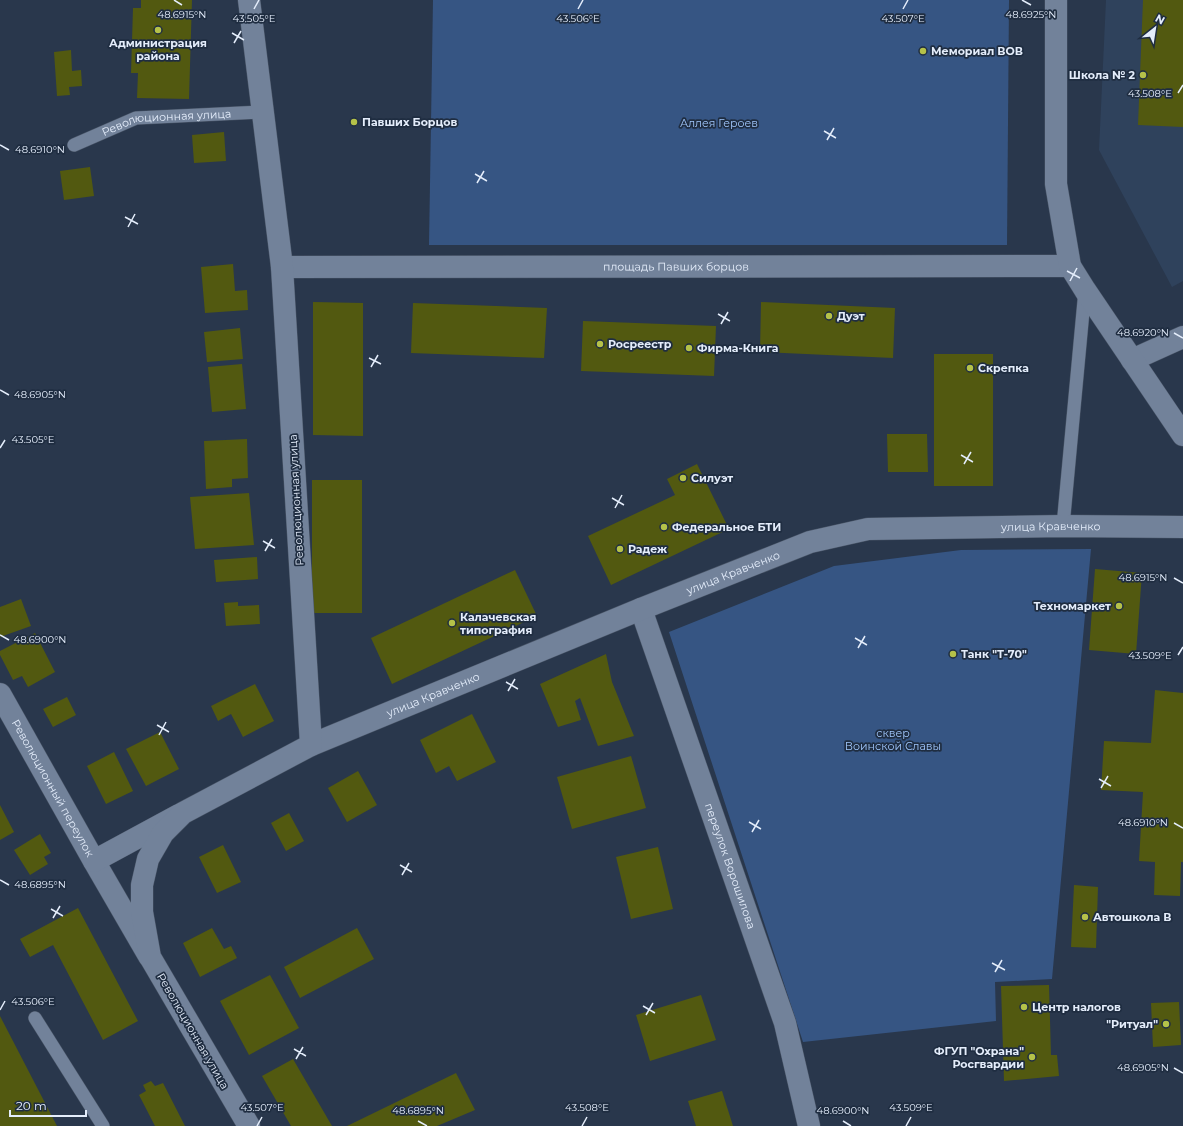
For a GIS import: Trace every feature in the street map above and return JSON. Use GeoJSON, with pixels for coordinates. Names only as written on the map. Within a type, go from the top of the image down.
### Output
{"type":"FeatureCollection","features":[{"type":"Feature","properties":{"kind":"street","name":"Революционная улица"},"geometry":{"type":"LineString","coordinates":[[249,0],[282,266],[311,745],[94,860],[249,1126]]}},
{"type":"Feature","properties":{"kind":"street"},"geometry":{"type":"LineString","coordinates":[[1056,0],[1056,184],[1070,266],[1183,435]]}},
{"type":"Feature","properties":{"kind":"street","name":"площадь Павших борцов"},"geometry":{"type":"LineString","coordinates":[[282,266],[1070,266]]}},
{"type":"Feature","properties":{"kind":"street"},"geometry":{"type":"LineString","coordinates":[[1132,360],[1183,337]]}},
{"type":"Feature","properties":{"kind":"street","name":"улица Кравченко"},"geometry":{"type":"LineString","coordinates":[[311,745],[641,609],[810,542],[868,529],[1063,526],[1183,527]]}},
{"type":"Feature","properties":{"kind":"street","name":"переулок Ворошилова"},"geometry":{"type":"LineString","coordinates":[[641,609],[785,1023],[809,1126]]}},
{"type":"Feature","properties":{"kind":"street","name":"Революционный переулок"},"geometry":{"type":"LineString","coordinates":[[0,694],[94,860]]}},
{"type":"Feature","properties":{"kind":"street","name":"Революционная улица"},"geometry":{"type":"LineString","coordinates":[[150,957],[142,912],[142,885],[148,859],[163,834],[183,813]]}},
{"type":"Feature","properties":{"kind":"lane","name":"Революционная улица"},"geometry":{"type":"LineString","coordinates":[[74,145],[136,118],[263,112]]}},
{"type":"Feature","properties":{"kind":"lane"},"geometry":{"type":"LineString","coordinates":[[1063,526],[1085,290]]}},
{"type":"Feature","properties":{"kind":"lane"},"geometry":{"type":"LineString","coordinates":[[35,1018],[103,1126]]}},
{"type":"Feature","properties":{"kind":"shaded area","name":"Школа № 2"},"geometry":{"type":"Polygon","coordinates":[[[1106,0],[1183,0],[1183,281],[1172,287],[1099,150],[1106,0]]]}},
{"type":"Feature","properties":{"kind":"green space","name":"Аллея Героев"},"geometry":{"type":"Polygon","coordinates":[[[433,0],[1009,0],[1007,245],[429,245],[433,0]]]}},
{"type":"Feature","properties":{"kind":"green space","name":"сквер Воинской Славы"},"geometry":{"type":"Polygon","coordinates":[[[1091,549],[1052,979],[995,982],[996,1021],[803,1042],[669,632],[834,566],[961,550],[1091,549]]]}},
{"type":"Feature","properties":{"kind":"building"},"geometry":{"type":"Polygon","coordinates":[[[141,0],[192,0],[189,99],[137,98],[138,73],[131,73],[133,8],[141,8],[141,0]]]}},
{"type":"Feature","properties":{"kind":"building"},"geometry":{"type":"Polygon","coordinates":[[[1143,0],[1183,0],[1183,127],[1138,125],[1143,0]]]}},
{"type":"Feature","properties":{"kind":"building"},"geometry":{"type":"Polygon","coordinates":[[[71,50],[72,71],[81,70],[82,86],[69,87],[70,95],[57,96],[54,52],[71,50]]]}},
{"type":"Feature","properties":{"kind":"building"},"geometry":{"type":"Polygon","coordinates":[[[224,132],[226,161],[194,163],[192,135],[224,132]]]}},
{"type":"Feature","properties":{"kind":"building"},"geometry":{"type":"Polygon","coordinates":[[[90,167],[94,196],[64,200],[60,171],[90,167]]]}},
{"type":"Feature","properties":{"kind":"building"},"geometry":{"type":"Polygon","coordinates":[[[233,264],[235,291],[247,290],[248,310],[205,313],[201,267],[233,264]]]}},
{"type":"Feature","properties":{"kind":"building"},"geometry":{"type":"Polygon","coordinates":[[[313,302],[363,303],[363,436],[313,435],[313,302]]]}},
{"type":"Feature","properties":{"kind":"building"},"geometry":{"type":"Polygon","coordinates":[[[761,302],[895,308],[893,358],[760,352],[761,302]]]}},
{"type":"Feature","properties":{"kind":"building"},"geometry":{"type":"Polygon","coordinates":[[[413,303],[547,308],[544,358],[411,353],[413,303]]]}},
{"type":"Feature","properties":{"kind":"building"},"geometry":{"type":"Polygon","coordinates":[[[583,321],[716,326],[714,376],[581,371],[583,321]]]}},
{"type":"Feature","properties":{"kind":"building"},"geometry":{"type":"Polygon","coordinates":[[[240,328],[243,359],[207,362],[204,332],[240,328]]]}},
{"type":"Feature","properties":{"kind":"building"},"geometry":{"type":"Polygon","coordinates":[[[934,354],[993,354],[993,486],[934,486],[934,354]]]}},
{"type":"Feature","properties":{"kind":"building"},"geometry":{"type":"Polygon","coordinates":[[[242,364],[246,409],[212,412],[208,367],[242,364]]]}},
{"type":"Feature","properties":{"kind":"building"},"geometry":{"type":"Polygon","coordinates":[[[887,434],[927,434],[928,472],[888,472],[887,434]]]}},
{"type":"Feature","properties":{"kind":"building"},"geometry":{"type":"Polygon","coordinates":[[[247,439],[248,478],[232,479],[232,487],[206,489],[204,441],[247,439]]]}},
{"type":"Feature","properties":{"kind":"building"},"geometry":{"type":"Polygon","coordinates":[[[697,464],[729,529],[611,585],[588,536],[675,495],[667,479],[697,464]]]}},
{"type":"Feature","properties":{"kind":"building"},"geometry":{"type":"Polygon","coordinates":[[[312,480],[362,480],[362,613],[312,613],[312,480]]]}},
{"type":"Feature","properties":{"kind":"building"},"geometry":{"type":"Polygon","coordinates":[[[249,493],[254,545],[195,549],[190,497],[249,493]]]}},
{"type":"Feature","properties":{"kind":"building"},"geometry":{"type":"Polygon","coordinates":[[[257,557],[258,579],[216,582],[214,560],[257,557]]]}},
{"type":"Feature","properties":{"kind":"building"},"geometry":{"type":"Polygon","coordinates":[[[1095,569],[1142,573],[1136,654],[1089,650],[1095,569]]]}},
{"type":"Feature","properties":{"kind":"building"},"geometry":{"type":"Polygon","coordinates":[[[515,570],[537,616],[392,684],[371,638],[515,570]]]}},
{"type":"Feature","properties":{"kind":"building"},"geometry":{"type":"Polygon","coordinates":[[[21,599],[31,626],[0,637],[0,607],[21,599]]]}},
{"type":"Feature","properties":{"kind":"building"},"geometry":{"type":"Polygon","coordinates":[[[238,602],[238,606],[259,605],[260,624],[226,626],[224,603],[238,602]]]}},
{"type":"Feature","properties":{"kind":"building"},"geometry":{"type":"Polygon","coordinates":[[[35,633],[55,672],[28,687],[22,676],[13,680],[0,655],[0,651],[35,633]]]}},
{"type":"Feature","properties":{"kind":"building"},"geometry":{"type":"Polygon","coordinates":[[[606,654],[612,682],[634,736],[598,746],[580,698],[575,701],[581,720],[558,727],[540,684],[606,654]]]}},
{"type":"Feature","properties":{"kind":"building"},"geometry":{"type":"Polygon","coordinates":[[[255,684],[274,721],[243,737],[231,714],[218,721],[211,706],[255,684]]]}},
{"type":"Feature","properties":{"kind":"building"},"geometry":{"type":"Polygon","coordinates":[[[1155,690],[1183,693],[1183,862],[1181,862],[1180,896],[1154,895],[1155,862],[1139,861],[1143,792],[1101,790],[1104,741],[1151,743],[1155,690]]]}},
{"type":"Feature","properties":{"kind":"building"},"geometry":{"type":"Polygon","coordinates":[[[67,697],[76,715],[53,727],[43,709],[67,697]]]}},
{"type":"Feature","properties":{"kind":"building"},"geometry":{"type":"Polygon","coordinates":[[[472,714],[496,762],[457,781],[449,766],[436,773],[420,740],[472,714]]]}},
{"type":"Feature","properties":{"kind":"building"},"geometry":{"type":"Polygon","coordinates":[[[160,732],[179,769],[146,786],[126,749],[160,732]]]}},
{"type":"Feature","properties":{"kind":"building"},"geometry":{"type":"Polygon","coordinates":[[[114,752],[133,791],[106,804],[87,766],[114,752]]]}},
{"type":"Feature","properties":{"kind":"building"},"geometry":{"type":"Polygon","coordinates":[[[631,756],[646,808],[572,829],[557,777],[631,756]]]}},
{"type":"Feature","properties":{"kind":"building"},"geometry":{"type":"Polygon","coordinates":[[[358,771],[377,805],[347,822],[328,788],[358,771]]]}},
{"type":"Feature","properties":{"kind":"building"},"geometry":{"type":"Polygon","coordinates":[[[0,805],[14,832],[0,840],[0,805]]]}},
{"type":"Feature","properties":{"kind":"building"},"geometry":{"type":"Polygon","coordinates":[[[289,813],[304,841],[286,851],[271,823],[289,813]]]}},
{"type":"Feature","properties":{"kind":"building"},"geometry":{"type":"Polygon","coordinates":[[[40,834],[51,853],[44,857],[48,864],[30,875],[14,850],[40,834]]]}},
{"type":"Feature","properties":{"kind":"building"},"geometry":{"type":"Polygon","coordinates":[[[223,845],[241,882],[217,893],[199,857],[223,845]]]}},
{"type":"Feature","properties":{"kind":"building"},"geometry":{"type":"Polygon","coordinates":[[[658,847],[673,909],[631,919],[616,857],[658,847]]]}},
{"type":"Feature","properties":{"kind":"building","name":"Автошкола В"},"geometry":{"type":"Polygon","coordinates":[[[1074,885],[1098,887],[1096,948],[1071,947],[1074,885]]]}},
{"type":"Feature","properties":{"kind":"building"},"geometry":{"type":"Polygon","coordinates":[[[78,908],[138,1021],[103,1040],[53,945],[30,957],[20,939],[78,908]]]}},
{"type":"Feature","properties":{"kind":"building"},"geometry":{"type":"Polygon","coordinates":[[[212,928],[224,949],[231,946],[237,958],[200,977],[183,943],[212,928]]]}},
{"type":"Feature","properties":{"kind":"building"},"geometry":{"type":"Polygon","coordinates":[[[357,928],[374,959],[300,998],[284,967],[357,928]]]}},
{"type":"Feature","properties":{"kind":"building"},"geometry":{"type":"Polygon","coordinates":[[[270,975],[299,1028],[249,1055],[220,1001],[270,975]]]}},
{"type":"Feature","properties":{"kind":"building"},"geometry":{"type":"Polygon","coordinates":[[[1049,985],[1051,1055],[1057,1055],[1059,1076],[1004,1081],[1001,986],[1049,985]]]}},
{"type":"Feature","properties":{"kind":"building"},"geometry":{"type":"Polygon","coordinates":[[[701,995],[716,1040],[650,1061],[636,1015],[701,995]]]}},
{"type":"Feature","properties":{"kind":"building","name":"\"Ритуал\""},"geometry":{"type":"Polygon","coordinates":[[[1179,1002],[1181,1045],[1153,1047],[1151,1003],[1179,1002]]]}},
{"type":"Feature","properties":{"kind":"building"},"geometry":{"type":"Polygon","coordinates":[[[0,1016],[57,1126],[0,1126],[0,1016]]]}},
{"type":"Feature","properties":{"kind":"building"},"geometry":{"type":"Polygon","coordinates":[[[293,1059],[332,1126],[291,1126],[262,1076],[293,1059]]]}},
{"type":"Feature","properties":{"kind":"building"},"geometry":{"type":"Polygon","coordinates":[[[456,1073],[475,1110],[437,1126],[347,1126],[456,1073]]]}},
{"type":"Feature","properties":{"kind":"building"},"geometry":{"type":"Polygon","coordinates":[[[151,1081],[155,1086],[163,1083],[185,1126],[155,1126],[139,1095],[146,1091],[143,1085],[151,1081]]]}},
{"type":"Feature","properties":{"kind":"building"},"geometry":{"type":"Polygon","coordinates":[[[722,1091],[733,1126],[696,1126],[688,1101],[722,1091]]]}},
{"type":"Feature","properties":{"kind":"place","name":"Администрация района"},"geometry":{"type":"Point","coordinates":[158,30]}},
{"type":"Feature","properties":{"kind":"place","name":"Мемориал ВОВ"},"geometry":{"type":"Point","coordinates":[923,51]}},
{"type":"Feature","properties":{"kind":"place","name":"Школа № 2"},"geometry":{"type":"Point","coordinates":[1143,75]}},
{"type":"Feature","properties":{"kind":"place","name":"Павших Борцов"},"geometry":{"type":"Point","coordinates":[354,122]}},
{"type":"Feature","properties":{"kind":"place","name":"Дуэт"},"geometry":{"type":"Point","coordinates":[829,316]}},
{"type":"Feature","properties":{"kind":"place","name":"Росреестр"},"geometry":{"type":"Point","coordinates":[600,344]}},
{"type":"Feature","properties":{"kind":"place","name":"Фирма-Книга"},"geometry":{"type":"Point","coordinates":[689,348]}},
{"type":"Feature","properties":{"kind":"place","name":"Скрепка"},"geometry":{"type":"Point","coordinates":[970,368]}},
{"type":"Feature","properties":{"kind":"place","name":"Силуэт"},"geometry":{"type":"Point","coordinates":[683,478]}},
{"type":"Feature","properties":{"kind":"place","name":"Федеральное БТИ"},"geometry":{"type":"Point","coordinates":[664,527]}},
{"type":"Feature","properties":{"kind":"place","name":"Радеж"},"geometry":{"type":"Point","coordinates":[620,549]}},
{"type":"Feature","properties":{"kind":"place","name":"Техномаркет"},"geometry":{"type":"Point","coordinates":[1119,606]}},
{"type":"Feature","properties":{"kind":"place","name":"Калачевская типография"},"geometry":{"type":"Point","coordinates":[452,623]}},
{"type":"Feature","properties":{"kind":"place","name":"Танк \"Т-70\""},"geometry":{"type":"Point","coordinates":[953,654]}},
{"type":"Feature","properties":{"kind":"place","name":"Автошкола В"},"geometry":{"type":"Point","coordinates":[1085,917]}},
{"type":"Feature","properties":{"kind":"place","name":"Центр налогов"},"geometry":{"type":"Point","coordinates":[1024,1007]}},
{"type":"Feature","properties":{"kind":"place","name":"\"Ритуал\""},"geometry":{"type":"Point","coordinates":[1166,1024]}},
{"type":"Feature","properties":{"kind":"place","name":"ФГУП \"Охрана\" Росгвардии"},"geometry":{"type":"Point","coordinates":[1032,1057]}}]}
